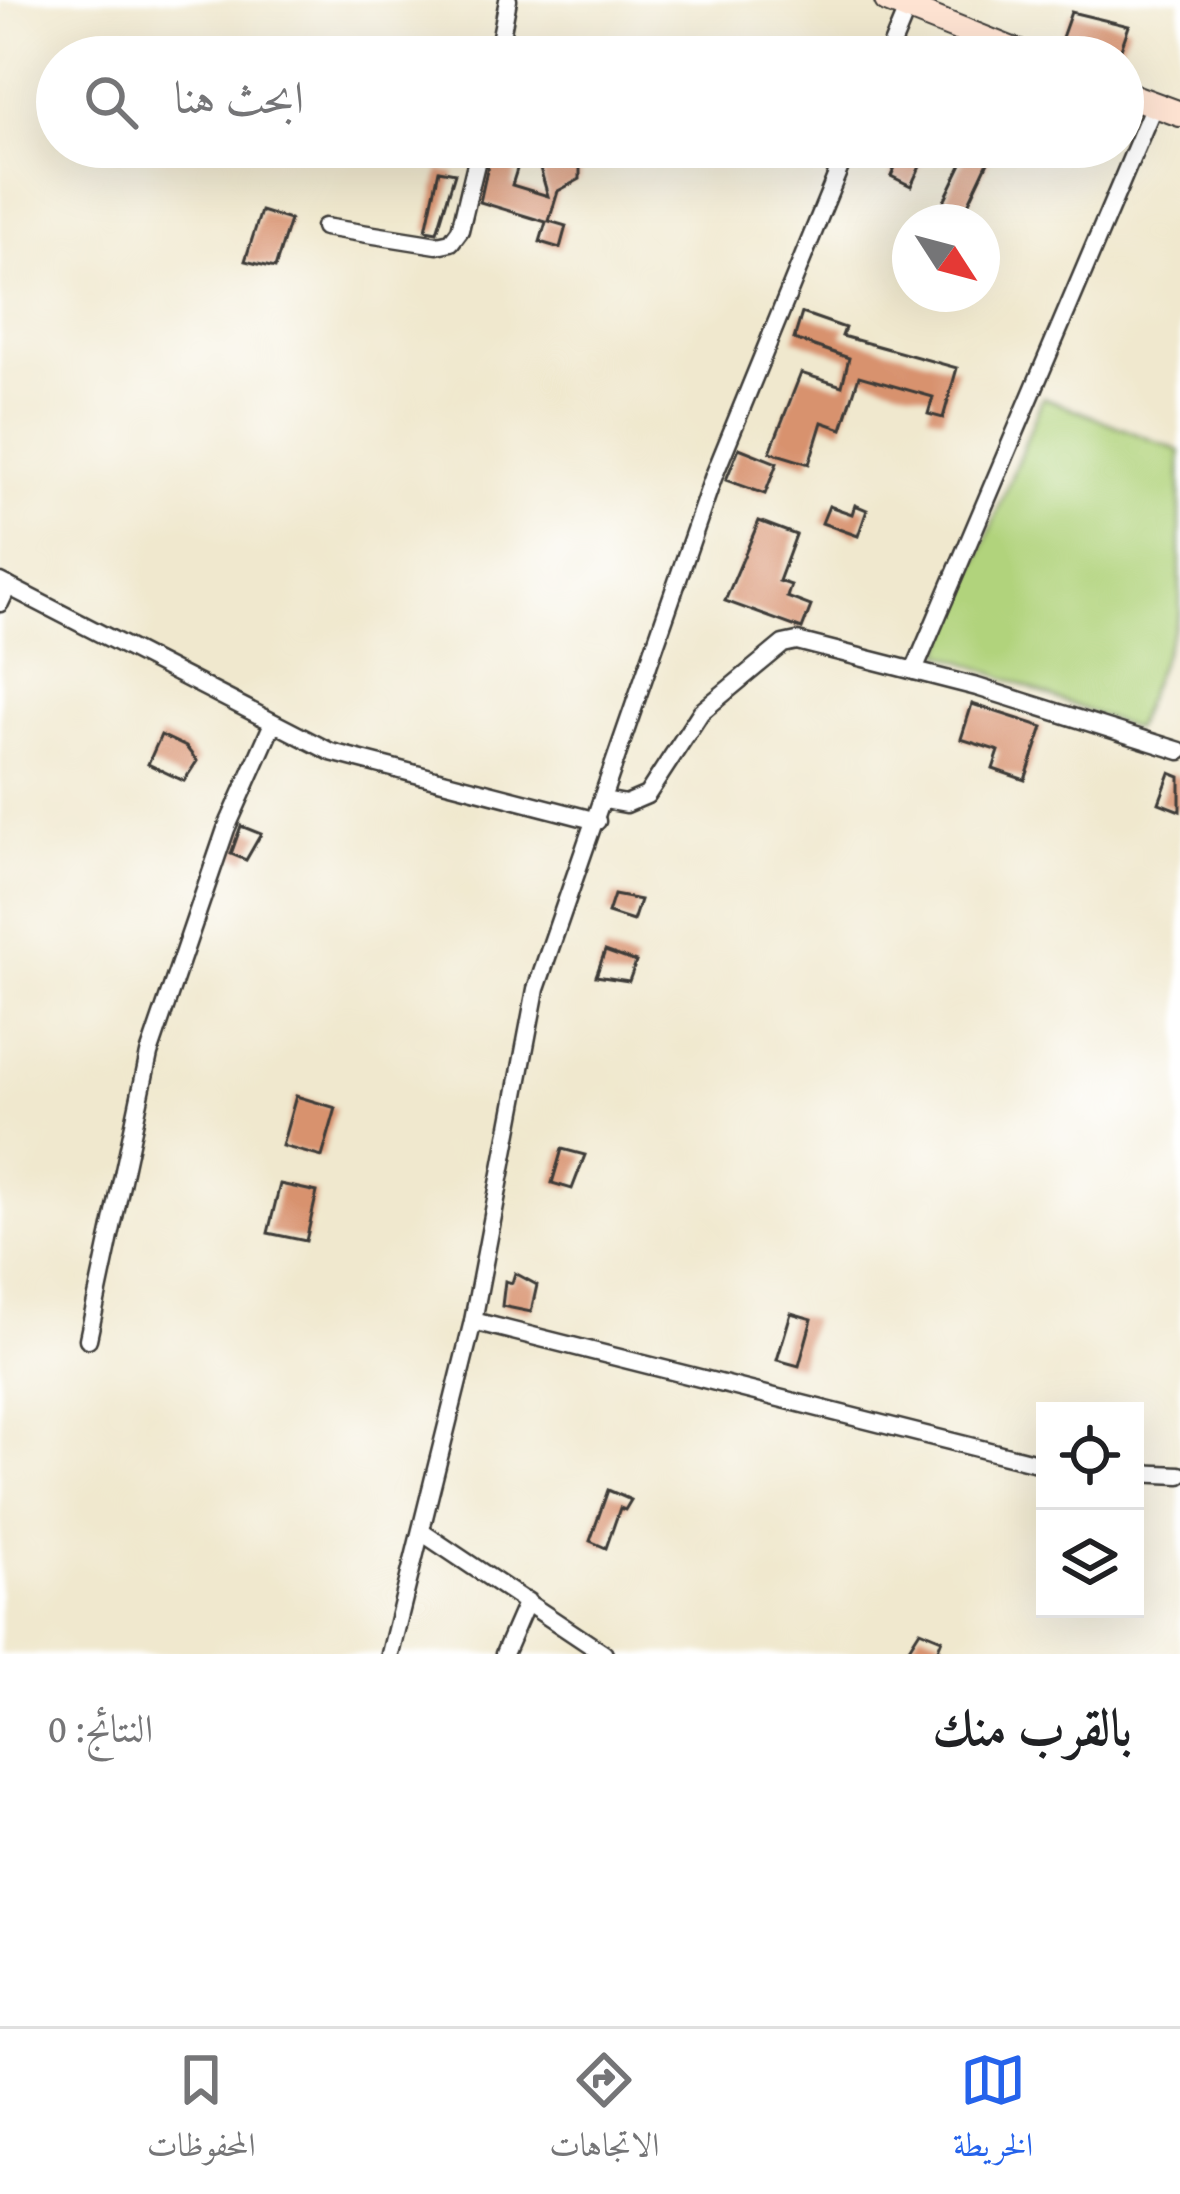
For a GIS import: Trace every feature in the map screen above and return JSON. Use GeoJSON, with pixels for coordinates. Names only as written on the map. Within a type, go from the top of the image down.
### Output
{"type":"FeatureCollection","features":[{"type":"Feature","properties":{"kind":"street"},"geometry":{"type":"LineString","coordinates":[[500,36],[508,0]]}},
{"type":"Feature","properties":{"kind":"street"},"geometry":{"type":"LineString","coordinates":[[889,36],[894,3],[977,36]]}},
{"type":"Feature","properties":{"kind":"street"},"geometry":{"type":"LineString","coordinates":[[1144,101],[1180,115]]}},
{"type":"Feature","properties":{"kind":"street"},"geometry":{"type":"LineString","coordinates":[[1144,129],[1154,105]]}},
{"type":"Feature","properties":{"kind":"street"},"geometry":{"type":"LineString","coordinates":[[324,227],[437,244],[451,242],[460,230],[475,168]]}},
{"type":"Feature","properties":{"kind":"street"},"geometry":{"type":"LineString","coordinates":[[391,1654],[473,1322],[536,989],[713,478],[839,168]]}},
{"type":"Feature","properties":{"kind":"street"},"geometry":{"type":"LineString","coordinates":[[914,671],[1127,168]]}},
{"type":"Feature","properties":{"kind":"street"},"geometry":{"type":"LineString","coordinates":[[3,590],[353,761],[597,820]]}},
{"type":"Feature","properties":{"kind":"street"},"geometry":{"type":"LineString","coordinates":[[604,800],[626,804],[647,795],[701,712],[783,644],[812,643],[1180,751]]}},
{"type":"Feature","properties":{"kind":"street"},"geometry":{"type":"LineString","coordinates":[[88,1339],[149,1054],[226,829],[273,723]]}},
{"type":"Feature","properties":{"kind":"street"},"geometry":{"type":"LineString","coordinates":[[473,1322],[1036,1463]]}},
{"type":"Feature","properties":{"kind":"street"},"geometry":{"type":"LineString","coordinates":[[1144,1473],[1180,1475]]}},
{"type":"Feature","properties":{"kind":"street"},"geometry":{"type":"LineString","coordinates":[[424,1533],[604,1654]]}},
{"type":"Feature","properties":{"kind":"street"},"geometry":{"type":"LineString","coordinates":[[504,1654],[527,1601]]}},
{"type":"Feature","properties":{"kind":"green space"},"geometry":{"type":"Polygon","coordinates":[[[1043,397],[1180,451],[1180,613],[1134,729],[941,653],[1043,397]]]}},
{"type":"Feature","properties":{"kind":"building"},"geometry":{"type":"Polygon","coordinates":[[[1071,12],[1129,26],[1125,36],[1063,36],[1071,12]]]}},
{"type":"Feature","properties":{"kind":"building"},"geometry":{"type":"Polygon","coordinates":[[[487,168],[517,168],[512,185],[548,196],[540,168],[580,168],[580,179],[558,191],[549,221],[566,226],[560,248],[540,242],[546,222],[480,202],[487,168]]]}},
{"type":"Feature","properties":{"kind":"building"},"geometry":{"type":"Polygon","coordinates":[[[895,168],[919,168],[911,186],[891,176],[895,168]]]}},
{"type":"Feature","properties":{"kind":"building"},"geometry":{"type":"Polygon","coordinates":[[[960,168],[985,168],[968,204],[942,204],[960,168]]]}},
{"type":"Feature","properties":{"kind":"building"},"geometry":{"type":"Polygon","coordinates":[[[439,170],[455,173],[437,232],[426,230],[439,170]]]}},
{"type":"Feature","properties":{"kind":"building"},"geometry":{"type":"Polygon","coordinates":[[[261,211],[290,220],[275,268],[245,261],[261,211]]]}},
{"type":"Feature","properties":{"kind":"building"},"geometry":{"type":"Polygon","coordinates":[[[802,313],[845,328],[842,336],[957,368],[943,418],[928,414],[933,397],[859,376],[842,429],[822,422],[809,464],[770,452],[801,373],[842,386],[849,358],[794,339],[802,313]]]}},
{"type":"Feature","properties":{"kind":"building"},"geometry":{"type":"Polygon","coordinates":[[[739,448],[777,463],[765,494],[726,480],[739,448]]]}},
{"type":"Feature","properties":{"kind":"building"},"geometry":{"type":"Polygon","coordinates":[[[855,505],[867,510],[858,536],[822,523],[829,506],[852,514],[855,505]]]}},
{"type":"Feature","properties":{"kind":"building"},"geometry":{"type":"Polygon","coordinates":[[[759,521],[796,535],[779,581],[791,585],[787,597],[811,606],[802,629],[725,601],[759,521]]]}},
{"type":"Feature","properties":{"kind":"building"},"geometry":{"type":"Polygon","coordinates":[[[972,704],[1043,727],[1025,780],[993,769],[999,751],[961,739],[972,704]]]}},
{"type":"Feature","properties":{"kind":"building"},"geometry":{"type":"Polygon","coordinates":[[[161,735],[186,747],[197,761],[184,781],[148,764],[161,735]]]}},
{"type":"Feature","properties":{"kind":"building"},"geometry":{"type":"Polygon","coordinates":[[[1170,773],[1180,777],[1180,811],[1159,803],[1170,773]]]}},
{"type":"Feature","properties":{"kind":"building"},"geometry":{"type":"Polygon","coordinates":[[[241,826],[261,834],[246,860],[231,854],[241,826]]]}},
{"type":"Feature","properties":{"kind":"building"},"geometry":{"type":"Polygon","coordinates":[[[614,895],[640,900],[633,921],[608,913],[614,895]]]}},
{"type":"Feature","properties":{"kind":"building"},"geometry":{"type":"Polygon","coordinates":[[[605,951],[636,962],[629,981],[596,976],[605,951]]]}},
{"type":"Feature","properties":{"kind":"building"},"geometry":{"type":"Polygon","coordinates":[[[296,1096],[336,1108],[322,1157],[282,1146],[296,1096]]]}},
{"type":"Feature","properties":{"kind":"building"},"geometry":{"type":"Polygon","coordinates":[[[562,1149],[585,1155],[572,1189],[552,1183],[562,1149]]]}},
{"type":"Feature","properties":{"kind":"building"},"geometry":{"type":"Polygon","coordinates":[[[280,1184],[317,1192],[306,1241],[268,1233],[280,1184]]]}},
{"type":"Feature","properties":{"kind":"building"},"geometry":{"type":"Polygon","coordinates":[[[515,1273],[537,1285],[531,1312],[502,1306],[505,1281],[512,1283],[515,1273]]]}},
{"type":"Feature","properties":{"kind":"building"},"geometry":{"type":"Polygon","coordinates":[[[791,1313],[812,1319],[799,1366],[777,1360],[791,1313]]]}},
{"type":"Feature","properties":{"kind":"building"},"geometry":{"type":"Polygon","coordinates":[[[608,1490],[631,1500],[625,1510],[620,1508],[606,1548],[590,1541],[608,1490]]]}},
{"type":"Feature","properties":{"kind":"building"},"geometry":{"type":"Polygon","coordinates":[[[920,1630],[942,1639],[936,1654],[905,1654],[920,1630]]]}}]}
